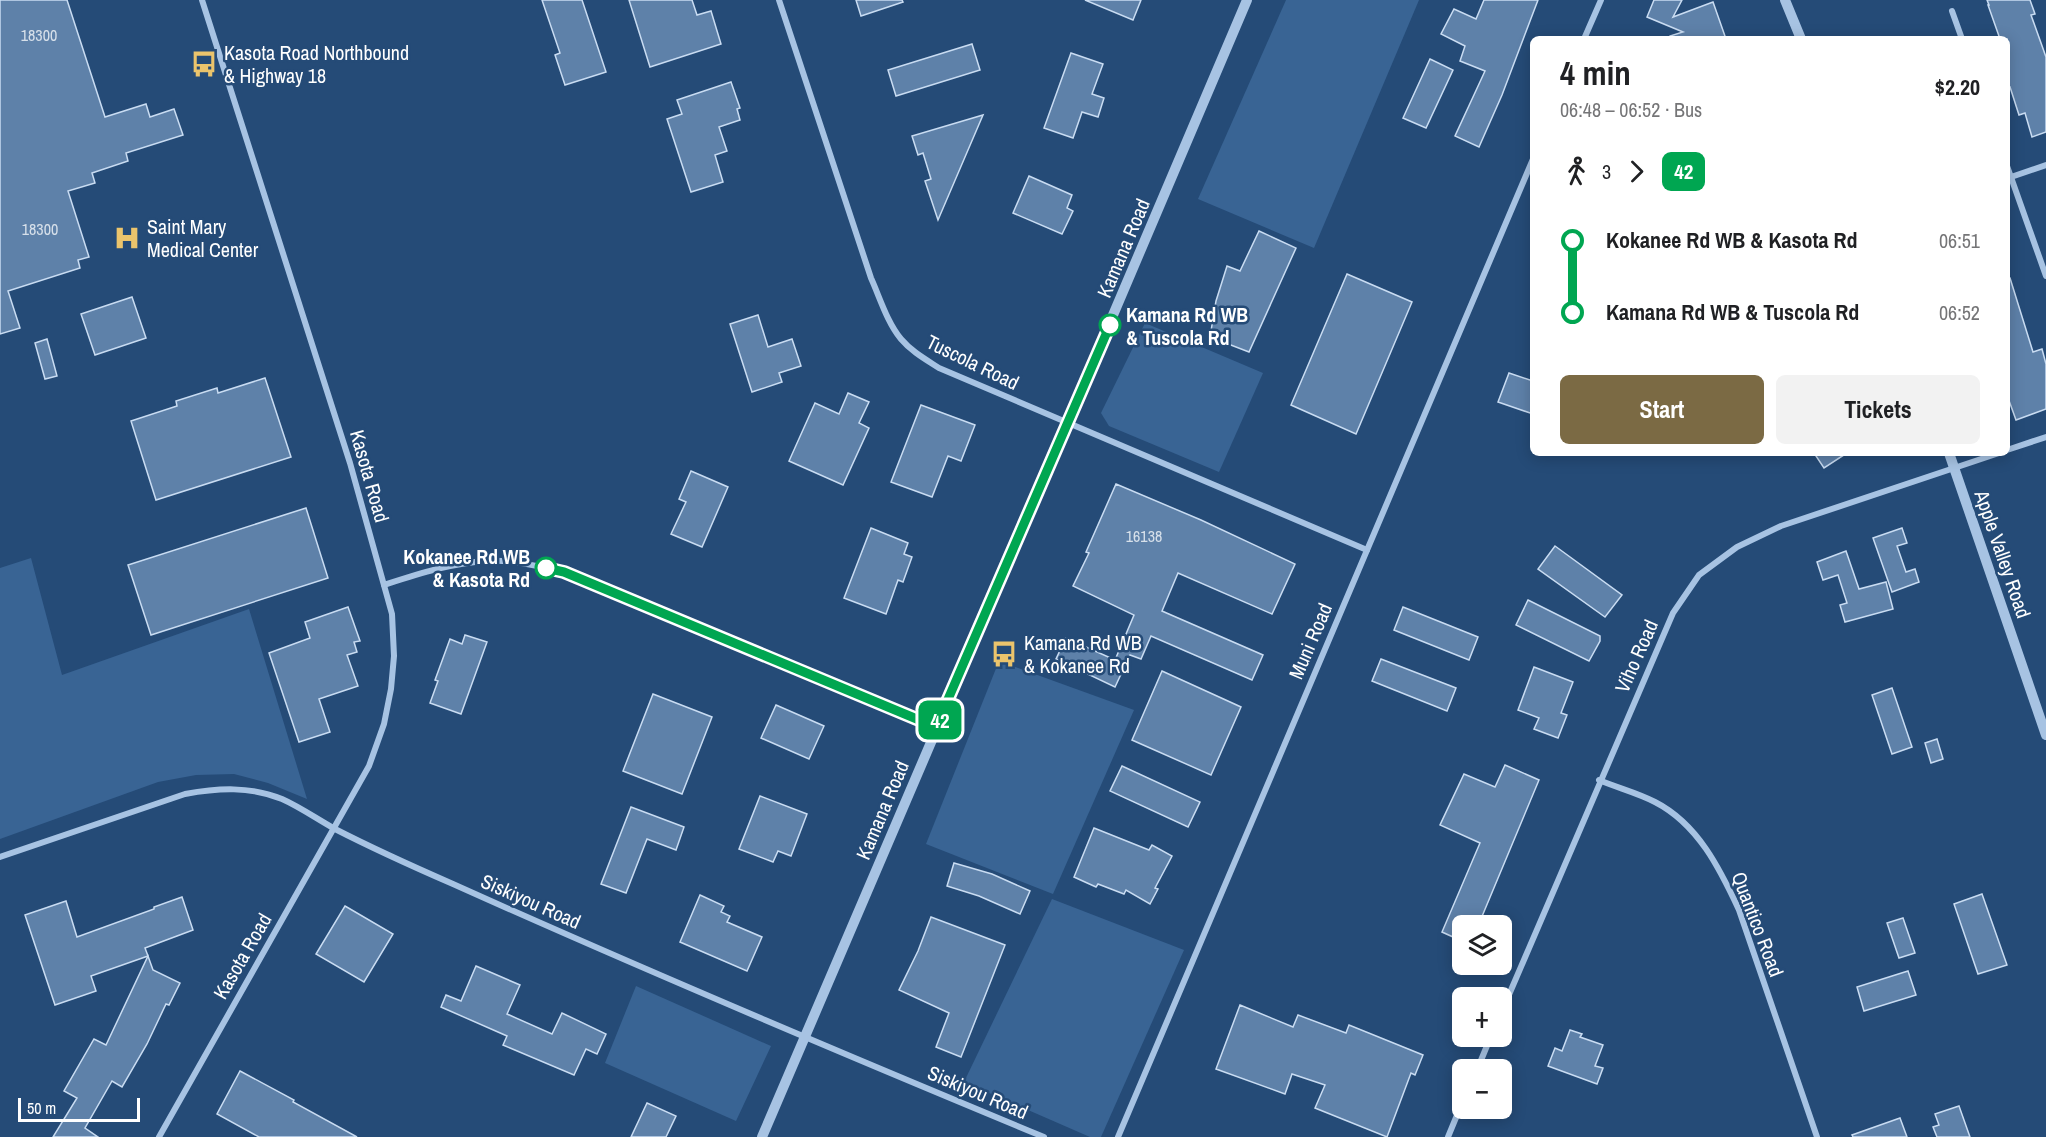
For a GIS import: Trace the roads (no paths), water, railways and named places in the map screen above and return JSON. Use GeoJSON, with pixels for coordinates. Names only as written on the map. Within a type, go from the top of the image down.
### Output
{"type":"FeatureCollection","features":[{"type":"Feature","properties":{"kind":"street","name":"Kasota Road"},"geometry":{"type":"LineString","coordinates":[[159,1137],[369,766],[384,724],[391,689],[394,656],[392,614],[351,463],[202,0]]}},
{"type":"Feature","properties":{"kind":"street","name":"Tuscola Road"},"geometry":{"type":"LineString","coordinates":[[779,0],[871,278],[900,338],[917,354],[939,368],[1367,550]]}},
{"type":"Feature","properties":{"kind":"street","name":"Kamana Road"},"geometry":{"type":"LineString","coordinates":[[762,1137],[936,727],[1068,424],[1246,0]]}},
{"type":"Feature","properties":{"kind":"street"},"geometry":{"type":"LineString","coordinates":[[1585,36],[1600,0]]}},
{"type":"Feature","properties":{"kind":"street"},"geometry":{"type":"LineString","coordinates":[[1785,0],[1800,36]]}},
{"type":"Feature","properties":{"kind":"street"},"geometry":{"type":"LineString","coordinates":[[1952,11],[1961,36]]}},
{"type":"Feature","properties":{"kind":"street"},"geometry":{"type":"LineString","coordinates":[[2046,165],[2011,177],[2046,276]]}},
{"type":"Feature","properties":{"kind":"street","name":"Muni Road"},"geometry":{"type":"LineString","coordinates":[[1118,1137],[1530,166]]}},
{"type":"Feature","properties":{"kind":"street"},"geometry":{"type":"LineString","coordinates":[[2010,449],[2046,437]]}},
{"type":"Feature","properties":{"kind":"street","name":"Apple Valley Road"},"geometry":{"type":"LineString","coordinates":[[1950,456],[2046,735]]}},
{"type":"Feature","properties":{"kind":"street","name":"Viho Road"},"geometry":{"type":"LineString","coordinates":[[1512,987],[1672,613],[1699,575],[1737,547],[1781,526],[1990,456]]}},
{"type":"Feature","properties":{"kind":"street"},"geometry":{"type":"LineString","coordinates":[[384,585],[440,567],[488,561],[526,564],[564,572],[936,727]]}},
{"type":"Feature","properties":{"kind":"street","name":"Quantico Road"},"geometry":{"type":"LineString","coordinates":[[1599,780],[1656,803],[1683,822],[1707,849],[1723,875],[1739,910],[1817,1137]]}},
{"type":"Feature","properties":{"kind":"street","name":"Siskiyou Road"},"geometry":{"type":"LineString","coordinates":[[0,857],[185,794],[213,789],[240,788],[281,799],[334,828],[474,894],[1044,1137]]}},
{"type":"Feature","properties":{"kind":"street"},"geometry":{"type":"LineString","coordinates":[[1448,1137],[1455,1119]]}},
{"type":"Feature","properties":{"kind":"place","name":"Kasota Road Northbound & Highway 18"},"geometry":{"type":"Point","coordinates":[204,64]}},
{"type":"Feature","properties":{"kind":"place","name":"Saint Mary Medical Center"},"geometry":{"type":"Point","coordinates":[127,238]}},
{"type":"Feature","properties":{"kind":"place","name":"Kamana Rd WB & Tuscola Rd"},"geometry":{"type":"Point","coordinates":[1110,325]}},
{"type":"Feature","properties":{"kind":"place","name":"Kokanee Rd WB & Kasota Rd"},"geometry":{"type":"Point","coordinates":[546,568]}},
{"type":"Feature","properties":{"kind":"place","name":"Kamana Rd WB & Kokanee Rd"},"geometry":{"type":"Point","coordinates":[1004,654]}}]}
